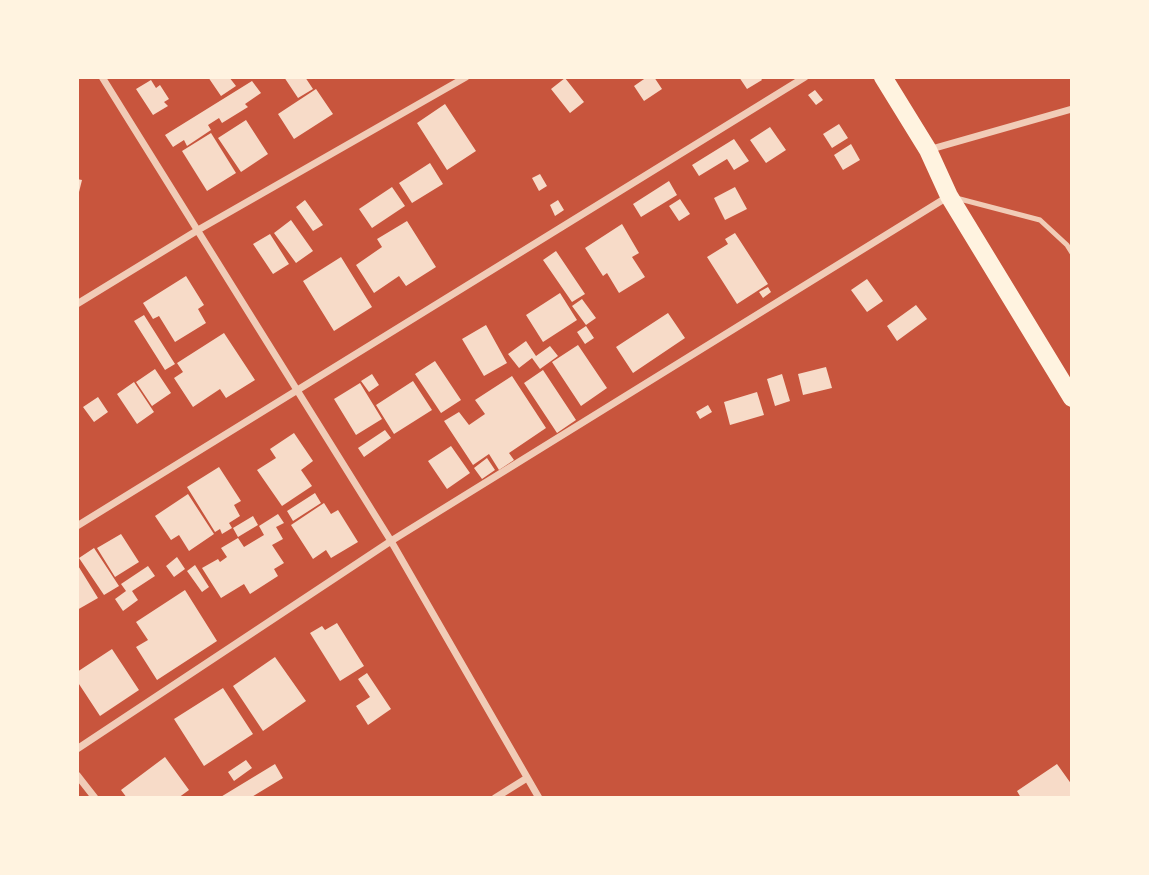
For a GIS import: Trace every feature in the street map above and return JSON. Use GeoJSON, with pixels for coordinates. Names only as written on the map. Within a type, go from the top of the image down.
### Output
{"type":"FeatureCollection","features":[{"type":"Feature","properties":{"kind":"main road"},"geometry":{"type":"LineString","coordinates":[[883,77],[928,150],[949,196],[1072,398]]}},
{"type":"Feature","properties":{"kind":"street"},"geometry":{"type":"LineString","coordinates":[[102,77],[391,541],[539,798]]}},
{"type":"Feature","properties":{"kind":"street"},"geometry":{"type":"LineString","coordinates":[[77,304],[198,230],[466,77]]}},
{"type":"Feature","properties":{"kind":"street"},"geometry":{"type":"LineString","coordinates":[[77,526],[805,77]]}},
{"type":"Feature","properties":{"kind":"street"},"geometry":{"type":"LineString","coordinates":[[928,150],[1072,109]]}},
{"type":"Feature","properties":{"kind":"street"},"geometry":{"type":"LineString","coordinates":[[77,749],[391,541],[949,196]]}},
{"type":"Feature","properties":{"kind":"street"},"geometry":{"type":"LineString","coordinates":[[77,775],[95,798]]}},
{"type":"Feature","properties":{"kind":"street"},"geometry":{"type":"LineString","coordinates":[[495,798],[527,778]]}},
{"type":"Feature","properties":{"kind":"lane"},"geometry":{"type":"LineString","coordinates":[[949,196],[1040,220],[1072,253]]}},
{"type":"Feature","properties":{"kind":"building"},"geometry":{"type":"Polygon","coordinates":[[[208,77],[229,77],[236,86],[221,96],[208,77]]]}},
{"type":"Feature","properties":{"kind":"building"},"geometry":{"type":"Polygon","coordinates":[[[284,77],[305,77],[313,89],[298,98],[284,77]]]}},
{"type":"Feature","properties":{"kind":"building"},"geometry":{"type":"Polygon","coordinates":[[[647,77],[654,77],[662,89],[644,101],[634,86],[647,77]]]}},
{"type":"Feature","properties":{"kind":"building"},"geometry":{"type":"Polygon","coordinates":[[[739,77],[760,77],[762,80],[747,89],[739,77]]]}},
{"type":"Feature","properties":{"kind":"building"},"geometry":{"type":"Polygon","coordinates":[[[565,78],[584,102],[570,113],[551,89],[565,78]]]}},
{"type":"Feature","properties":{"kind":"building"},"geometry":{"type":"Polygon","coordinates":[[[151,80],[156,88],[160,85],[169,99],[164,102],[168,106],[153,115],[136,89],[151,80]]]}},
{"type":"Feature","properties":{"kind":"building"},"geometry":{"type":"Polygon","coordinates":[[[252,81],[261,93],[245,104],[248,107],[222,123],[219,118],[208,125],[211,130],[187,146],[184,140],[173,147],[165,135],[252,81]]]}},
{"type":"Feature","properties":{"kind":"building"},"geometry":{"type":"Polygon","coordinates":[[[316,89],[333,114],[294,139],[278,114],[316,89]]]}},
{"type":"Feature","properties":{"kind":"building"},"geometry":{"type":"Polygon","coordinates":[[[815,90],[823,100],[816,105],[808,95],[815,90]]]}},
{"type":"Feature","properties":{"kind":"building"},"geometry":{"type":"Polygon","coordinates":[[[445,104],[476,151],[447,170],[417,123],[445,104]]]}},
{"type":"Feature","properties":{"kind":"building"},"geometry":{"type":"Polygon","coordinates":[[[246,120],[268,154],[241,172],[218,138],[246,120]]]}},
{"type":"Feature","properties":{"kind":"building"},"geometry":{"type":"Polygon","coordinates":[[[839,124],[848,138],[832,148],[823,134],[839,124]]]}},
{"type":"Feature","properties":{"kind":"building"},"geometry":{"type":"Polygon","coordinates":[[[770,127],[786,150],[766,163],[750,140],[770,127]]]}},
{"type":"Feature","properties":{"kind":"building"},"geometry":{"type":"Polygon","coordinates":[[[211,133],[236,173],[207,191],[182,151],[211,133]]]}},
{"type":"Feature","properties":{"kind":"building"},"geometry":{"type":"Polygon","coordinates":[[[734,139],[749,161],[734,170],[727,159],[699,176],[692,165],[734,139]]]}},
{"type":"Feature","properties":{"kind":"building"},"geometry":{"type":"Polygon","coordinates":[[[851,144],[860,160],[843,170],[834,155],[851,144]]]}},
{"type":"Feature","properties":{"kind":"building"},"geometry":{"type":"Polygon","coordinates":[[[430,163],[443,184],[412,203],[399,183],[430,163]]]}},
{"type":"Feature","properties":{"kind":"building"},"geometry":{"type":"Polygon","coordinates":[[[540,174],[547,186],[539,191],[532,178],[540,174]]]}},
{"type":"Feature","properties":{"kind":"building"},"geometry":{"type":"Polygon","coordinates":[[[77,179],[82,180],[78,196],[77,196],[77,179]]]}},
{"type":"Feature","properties":{"kind":"building"},"geometry":{"type":"Polygon","coordinates":[[[669,181],[677,195],[641,217],[633,204],[669,181]]]}},
{"type":"Feature","properties":{"kind":"building"},"geometry":{"type":"Polygon","coordinates":[[[392,187],[405,206],[372,228],[359,209],[392,187]]]}},
{"type":"Feature","properties":{"kind":"building"},"geometry":{"type":"Polygon","coordinates":[[[735,187],[747,209],[725,220],[714,198],[735,187]]]}},
{"type":"Feature","properties":{"kind":"building"},"geometry":{"type":"Polygon","coordinates":[[[680,199],[690,214],[679,221],[669,206],[680,199]]]}},
{"type":"Feature","properties":{"kind":"building"},"geometry":{"type":"Polygon","coordinates":[[[305,200],[323,225],[313,231],[296,207],[305,200]]]}},
{"type":"Feature","properties":{"kind":"building"},"geometry":{"type":"Polygon","coordinates":[[[558,200],[564,210],[555,216],[550,205],[558,200]]]}},
{"type":"Feature","properties":{"kind":"building"},"geometry":{"type":"Polygon","coordinates":[[[291,220],[313,251],[296,263],[274,233],[291,220]]]}},
{"type":"Feature","properties":{"kind":"building"},"geometry":{"type":"Polygon","coordinates":[[[407,221],[436,267],[406,286],[399,276],[374,293],[356,265],[382,247],[377,239],[407,221]]]}},
{"type":"Feature","properties":{"kind":"building"},"geometry":{"type":"Polygon","coordinates":[[[622,224],[639,253],[632,257],[645,277],[619,293],[607,273],[603,276],[585,248],[622,224]]]}},
{"type":"Feature","properties":{"kind":"building"},"geometry":{"type":"Polygon","coordinates":[[[735,233],[768,284],[737,304],[707,257],[728,244],[725,239],[735,233]]]}},
{"type":"Feature","properties":{"kind":"building"},"geometry":{"type":"Polygon","coordinates":[[[270,234],[289,264],[273,274],[253,244],[270,234]]]}},
{"type":"Feature","properties":{"kind":"building"},"geometry":{"type":"Polygon","coordinates":[[[556,251],[585,294],[572,302],[543,260],[556,251]]]}},
{"type":"Feature","properties":{"kind":"building"},"geometry":{"type":"Polygon","coordinates":[[[341,257],[372,307],[334,331],[303,281],[341,257]]]}},
{"type":"Feature","properties":{"kind":"building"},"geometry":{"type":"Polygon","coordinates":[[[186,276],[204,305],[198,309],[206,323],[175,342],[159,316],[153,319],[143,303],[186,276]]]}},
{"type":"Feature","properties":{"kind":"building"},"geometry":{"type":"Polygon","coordinates":[[[867,279],[883,301],[867,312],[851,290],[867,279]]]}},
{"type":"Feature","properties":{"kind":"building"},"geometry":{"type":"Polygon","coordinates":[[[768,287],[771,292],[763,298],[759,292],[768,287]]]}},
{"type":"Feature","properties":{"kind":"building"},"geometry":{"type":"Polygon","coordinates":[[[560,293],[577,320],[543,342],[526,315],[560,293]]]}},
{"type":"Feature","properties":{"kind":"building"},"geometry":{"type":"Polygon","coordinates":[[[582,299],[596,318],[586,325],[572,306],[582,299]]]}},
{"type":"Feature","properties":{"kind":"building"},"geometry":{"type":"Polygon","coordinates":[[[916,305],[927,319],[897,341],[887,326],[916,305]]]}},
{"type":"Feature","properties":{"kind":"building"},"geometry":{"type":"Polygon","coordinates":[[[668,313],[685,338],[633,373],[616,347],[668,313]]]}},
{"type":"Feature","properties":{"kind":"building"},"geometry":{"type":"Polygon","coordinates":[[[144,315],[175,364],[165,370],[134,321],[144,315]]]}},
{"type":"Feature","properties":{"kind":"building"},"geometry":{"type":"Polygon","coordinates":[[[486,325],[507,363],[484,376],[462,339],[486,325]]]}},
{"type":"Feature","properties":{"kind":"building"},"geometry":{"type":"Polygon","coordinates":[[[586,326],[594,338],[585,344],[577,332],[586,326]]]}},
{"type":"Feature","properties":{"kind":"building"},"geometry":{"type":"Polygon","coordinates":[[[224,333],[255,380],[226,398],[220,389],[193,407],[174,378],[183,372],[177,363],[224,333]]]}},
{"type":"Feature","properties":{"kind":"building"},"geometry":{"type":"Polygon","coordinates":[[[526,341],[536,356],[550,346],[558,356],[540,369],[532,358],[519,368],[508,354],[526,341]]]}},
{"type":"Feature","properties":{"kind":"building"},"geometry":{"type":"Polygon","coordinates":[[[578,345],[607,388],[581,406],[552,362],[578,345]]]}},
{"type":"Feature","properties":{"kind":"building"},"geometry":{"type":"Polygon","coordinates":[[[435,361],[461,400],[441,413],[415,374],[435,361]]]}},
{"type":"Feature","properties":{"kind":"building"},"geometry":{"type":"Polygon","coordinates":[[[826,367],[832,388],[803,395],[798,374],[826,367]]]}},
{"type":"Feature","properties":{"kind":"building"},"geometry":{"type":"Polygon","coordinates":[[[155,369],[171,393],[152,406],[136,382],[155,369]]]}},
{"type":"Feature","properties":{"kind":"building"},"geometry":{"type":"Polygon","coordinates":[[[543,370],[576,420],[557,433],[524,383],[543,370]]]}},
{"type":"Feature","properties":{"kind":"building"},"geometry":{"type":"Polygon","coordinates":[[[372,374],[379,385],[369,392],[361,381],[372,374]]]}},
{"type":"Feature","properties":{"kind":"building"},"geometry":{"type":"Polygon","coordinates":[[[782,374],[790,401],[775,406],[767,379],[782,374]]]}},
{"type":"Feature","properties":{"kind":"building"},"geometry":{"type":"Polygon","coordinates":[[[512,376],[546,428],[509,453],[514,460],[499,470],[489,454],[473,465],[444,421],[459,412],[469,425],[485,414],[475,400],[512,376]]]}},
{"type":"Feature","properties":{"kind":"building"},"geometry":{"type":"Polygon","coordinates":[[[413,381],[432,410],[394,434],[376,405],[413,381]]]}},
{"type":"Feature","properties":{"kind":"building"},"geometry":{"type":"Polygon","coordinates":[[[134,382],[154,412],[137,424],[117,394],[134,382]]]}},
{"type":"Feature","properties":{"kind":"building"},"geometry":{"type":"Polygon","coordinates":[[[360,383],[382,419],[356,435],[334,399],[360,383]]]}},
{"type":"Feature","properties":{"kind":"building"},"geometry":{"type":"Polygon","coordinates":[[[757,392],[764,415],[730,425],[724,402],[757,392]]]}},
{"type":"Feature","properties":{"kind":"building"},"geometry":{"type":"Polygon","coordinates":[[[98,397],[108,412],[94,422],[83,407],[98,397]]]}},
{"type":"Feature","properties":{"kind":"building"},"geometry":{"type":"Polygon","coordinates":[[[708,405],[712,412],[700,419],[696,412],[708,405]]]}},
{"type":"Feature","properties":{"kind":"building"},"geometry":{"type":"Polygon","coordinates":[[[385,430],[391,438],[364,457],[358,448],[385,430]]]}},
{"type":"Feature","properties":{"kind":"building"},"geometry":{"type":"Polygon","coordinates":[[[294,433],[313,461],[301,470],[312,486],[282,506],[257,470],[276,458],[270,449],[294,433]]]}},
{"type":"Feature","properties":{"kind":"building"},"geometry":{"type":"Polygon","coordinates":[[[451,446],[470,473],[447,489],[428,461],[451,446]]]}},
{"type":"Feature","properties":{"kind":"building"},"geometry":{"type":"Polygon","coordinates":[[[487,458],[495,470],[482,479],[474,468],[487,458]]]}},
{"type":"Feature","properties":{"kind":"building"},"geometry":{"type":"Polygon","coordinates":[[[219,467],[241,501],[234,505],[240,516],[229,523],[232,528],[222,534],[220,529],[215,532],[187,487],[219,467]]]}},
{"type":"Feature","properties":{"kind":"building"},"geometry":{"type":"Polygon","coordinates":[[[315,493],[321,503],[293,521],[287,511],[315,493]]]}},
{"type":"Feature","properties":{"kind":"building"},"geometry":{"type":"Polygon","coordinates":[[[188,494],[214,534],[189,551],[179,535],[171,540],[155,516],[188,494]]]}},
{"type":"Feature","properties":{"kind":"building"},"geometry":{"type":"Polygon","coordinates":[[[324,503],[331,514],[338,510],[358,542],[331,558],[326,550],[313,559],[291,525],[324,503]]]}},
{"type":"Feature","properties":{"kind":"building"},"geometry":{"type":"Polygon","coordinates":[[[278,514],[284,523],[276,527],[283,539],[272,545],[284,563],[274,569],[278,576],[250,594],[244,584],[221,598],[202,568],[227,557],[221,548],[238,538],[244,547],[264,535],[259,526],[278,514]]]}},
{"type":"Feature","properties":{"kind":"building"},"geometry":{"type":"Polygon","coordinates":[[[253,516],[258,525],[238,537],[233,528],[253,516]]]}},
{"type":"Feature","properties":{"kind":"building"},"geometry":{"type":"Polygon","coordinates":[[[121,534],[139,562],[115,577],[97,548],[121,534]]]}},
{"type":"Feature","properties":{"kind":"building"},"geometry":{"type":"Polygon","coordinates":[[[94,548],[119,586],[104,595],[79,558],[94,548]]]}},
{"type":"Feature","properties":{"kind":"building"},"geometry":{"type":"Polygon","coordinates":[[[177,557],[185,569],[174,577],[166,566],[177,557]]]}},
{"type":"Feature","properties":{"kind":"building"},"geometry":{"type":"Polygon","coordinates":[[[77,564],[98,598],[77,610],[77,564]]]}},
{"type":"Feature","properties":{"kind":"building"},"geometry":{"type":"Polygon","coordinates":[[[195,565],[209,587],[202,592],[187,571],[195,565]]]}},
{"type":"Feature","properties":{"kind":"building"},"geometry":{"type":"Polygon","coordinates":[[[148,566],[155,576],[132,591],[138,600],[123,611],[115,599],[126,591],[121,584],[148,566]]]}},
{"type":"Feature","properties":{"kind":"building"},"geometry":{"type":"Polygon","coordinates":[[[185,590],[217,641],[157,680],[136,647],[148,640],[136,622],[185,590]]]}},
{"type":"Feature","properties":{"kind":"building"},"geometry":{"type":"Polygon","coordinates":[[[337,623],[364,666],[340,681],[310,633],[322,626],[325,630],[337,623]]]}},
{"type":"Feature","properties":{"kind":"building"},"geometry":{"type":"Polygon","coordinates":[[[112,649],[139,690],[100,716],[77,681],[77,672],[112,649]]]}},
{"type":"Feature","properties":{"kind":"building"},"geometry":{"type":"Polygon","coordinates":[[[275,657],[306,701],[263,731],[233,686],[275,657]]]}},
{"type":"Feature","properties":{"kind":"building"},"geometry":{"type":"Polygon","coordinates":[[[367,673],[391,709],[368,725],[356,706],[370,697],[358,679],[367,673]]]}},
{"type":"Feature","properties":{"kind":"building"},"geometry":{"type":"Polygon","coordinates":[[[223,688],[253,734],[204,766],[174,719],[223,688]]]}},
{"type":"Feature","properties":{"kind":"building"},"geometry":{"type":"Polygon","coordinates":[[[165,757],[189,790],[178,798],[127,798],[121,790],[165,757]]]}},
{"type":"Feature","properties":{"kind":"building"},"geometry":{"type":"Polygon","coordinates":[[[246,760],[252,768],[234,781],[228,772],[246,760]]]}},
{"type":"Feature","properties":{"kind":"building"},"geometry":{"type":"Polygon","coordinates":[[[275,764],[283,778],[250,798],[219,798],[275,764]]]}},
{"type":"Feature","properties":{"kind":"building"},"geometry":{"type":"Polygon","coordinates":[[[1057,764],[1072,785],[1072,798],[1021,798],[1017,791],[1057,764]]]}}]}
